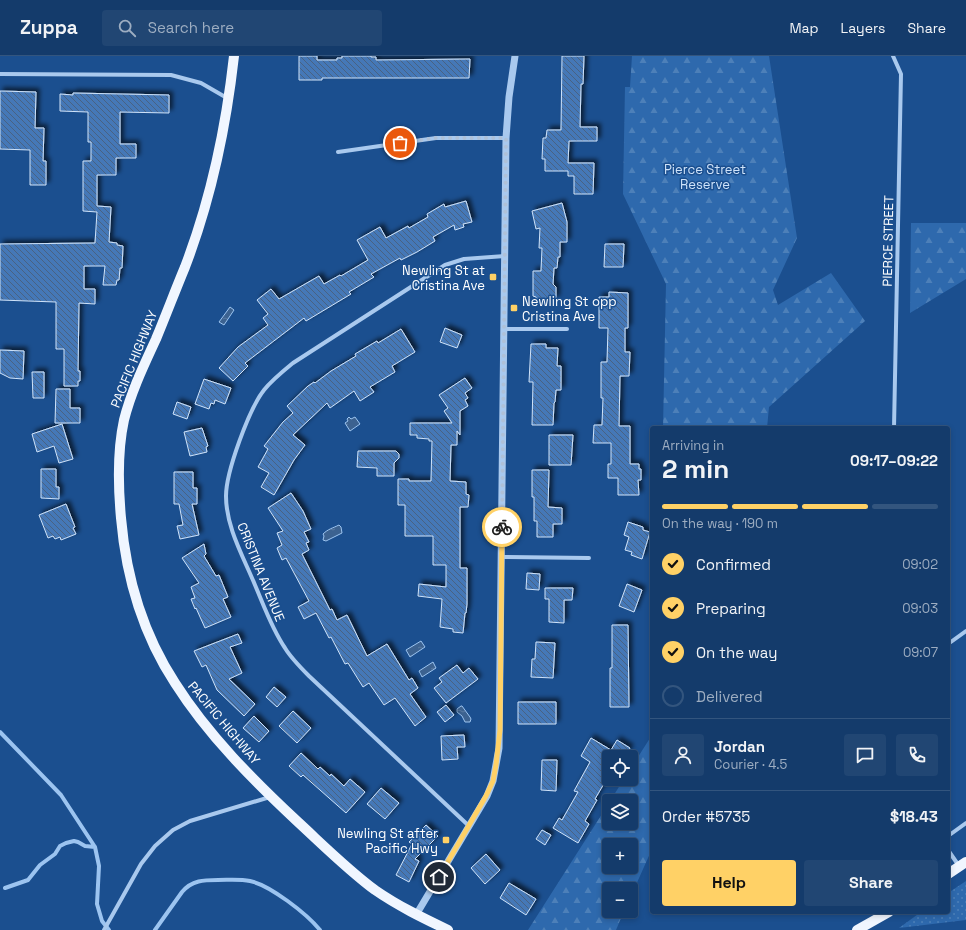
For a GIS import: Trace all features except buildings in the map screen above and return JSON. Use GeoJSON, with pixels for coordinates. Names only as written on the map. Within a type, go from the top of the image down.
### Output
{"type":"FeatureCollection","features":[{"type":"Feature","properties":{"kind":"main road","name":"PACIFIC HIGHWAY"},"geometry":{"type":"LineString","coordinates":[[234,56],[229,100],[217,162],[206,206],[186,263],[134,390],[119,446],[119,494],[123,539],[131,583],[144,621],[156,649],[174,683],[197,715],[222,745],[270,796],[356,875],[376,891],[448,930]]}},
{"type":"Feature","properties":{"kind":"main road"},"geometry":{"type":"LineString","coordinates":[[950,873],[963,864]]}},
{"type":"Feature","properties":{"kind":"main road"},"geometry":{"type":"LineString","coordinates":[[857,930],[885,914]]}},
{"type":"Feature","properties":{"kind":"street"},"geometry":{"type":"LineString","coordinates":[[416,914],[486,796],[493,781],[499,748],[506,138],[509,97],[515,56]]}},
{"type":"Feature","properties":{"kind":"street","name":"PIERCE STREET"},"geometry":{"type":"LineString","coordinates":[[893,56],[901,74],[894,426]]}},
{"type":"Feature","properties":{"kind":"street"},"geometry":{"type":"LineString","coordinates":[[0,74],[171,75],[201,82],[229,100]]}},
{"type":"Feature","properties":{"kind":"street"},"geometry":{"type":"LineString","coordinates":[[338,152],[436,138],[506,138]]}},
{"type":"Feature","properties":{"kind":"street","name":"CRISTINA AVENUE"},"geometry":{"type":"LineString","coordinates":[[469,826],[308,676],[285,649],[275,632],[234,536],[227,508],[226,494],[227,480],[247,422],[264,390],[276,376],[445,265],[464,259],[505,256]]}},
{"type":"Feature","properties":{"kind":"street"},"geometry":{"type":"LineString","coordinates":[[504,329],[567,329]]}},
{"type":"Feature","properties":{"kind":"street"},"geometry":{"type":"LineString","coordinates":[[502,557],[589,558]]}},
{"type":"Feature","properties":{"kind":"street"},"geometry":{"type":"LineString","coordinates":[[950,643],[966,631]]}},
{"type":"Feature","properties":{"kind":"street"},"geometry":{"type":"LineString","coordinates":[[104,930],[141,864],[155,846],[173,830],[190,821],[270,796]]}},
{"type":"Feature","properties":{"kind":"street"},"geometry":{"type":"LineString","coordinates":[[950,835],[966,823]]}},
{"type":"Feature","properties":{"kind":"street"},"geometry":{"type":"LineString","coordinates":[[950,852],[963,864]]}},
{"type":"Feature","properties":{"kind":"green space","name":"Pierce Street Reserve"},"geometry":{"type":"Polygon","coordinates":[[[632,56],[769,56],[797,238],[773,290],[778,305],[831,273],[865,321],[769,407],[767,426],[663,426],[666,284],[623,194],[625,87],[630,87],[632,56]]]}},
{"type":"Feature","properties":{"kind":"green space"},"geometry":{"type":"Polygon","coordinates":[[[911,223],[966,223],[966,279],[910,313],[911,223]]]}},
{"type":"Feature","properties":{"kind":"green space"},"geometry":{"type":"Polygon","coordinates":[[[650,738],[650,853],[637,882],[602,882],[602,918],[621,918],[616,930],[528,930],[602,814],[602,830],[638,830],[638,794],[614,794],[620,786],[638,786],[638,757],[650,738]]]}},
{"type":"Feature","properties":{"kind":"green space"},"geometry":{"type":"Polygon","coordinates":[[[966,881],[966,920],[899,928],[918,914],[950,914],[950,892],[966,881]]]}},
{"type":"Feature","properties":{"kind":"water"},"geometry":{"type":"Polygon","coordinates":[[[230,307],[234,310],[224,325],[219,322],[230,307]]]}},
{"type":"Feature","properties":{"kind":"water"},"geometry":{"type":"Polygon","coordinates":[[[349,417],[351,419],[355,417],[360,424],[350,431],[345,423],[348,421],[347,419],[349,417]]]}},
{"type":"Feature","properties":{"kind":"water"},"geometry":{"type":"Polygon","coordinates":[[[339,525],[342,533],[326,541],[323,540],[323,534],[339,525]]]}},
{"type":"Feature","properties":{"kind":"water"},"geometry":{"type":"Polygon","coordinates":[[[421,641],[425,647],[410,657],[406,650],[421,641]]]}},
{"type":"Feature","properties":{"kind":"water"},"geometry":{"type":"Polygon","coordinates":[[[433,662],[436,668],[422,677],[419,671],[433,662]]]}},
{"type":"Feature","properties":{"kind":"water"},"geometry":{"type":"Polygon","coordinates":[[[461,706],[470,717],[470,722],[465,722],[462,716],[457,712],[457,709],[461,706]]]}},
{"type":"Feature","properties":{"kind":"waterway"},"geometry":{"type":"LineString","coordinates":[[0,732],[61,795],[95,847],[99,866],[97,904],[102,921],[109,930]]}},
{"type":"Feature","properties":{"kind":"waterway"},"geometry":{"type":"LineString","coordinates":[[5,888],[28,880],[40,865],[55,854],[60,846],[66,843],[74,841],[85,846],[95,847]]}},
{"type":"Feature","properties":{"kind":"waterway"},"geometry":{"type":"LineString","coordinates":[[155,930],[186,888],[194,883],[213,880],[250,881],[268,888],[288,901],[320,930]]}},
{"type":"Feature","properties":{"kind":"way so far"},"geometry":{"type":"LineString","coordinates":[[400,143],[436,138],[506,138],[502,527]]}},
{"type":"Feature","properties":{"kind":"place","name":"Newling St at Cristina Ave"},"geometry":{"type":"Point","coordinates":[493,277]}},
{"type":"Feature","properties":{"kind":"place","name":"Newling St opp Cristina Ave"},"geometry":{"type":"Point","coordinates":[514,308]}},
{"type":"Feature","properties":{"kind":"place","name":"Newling St after Pacific Hwy"},"geometry":{"type":"Point","coordinates":[446,840]}},
{"type":"Feature","properties":{"kind":"route"},"geometry":{"type":"LineString","coordinates":[[439,877],[486,796],[493,781],[496,765],[500,730],[502,527]]}}]}
